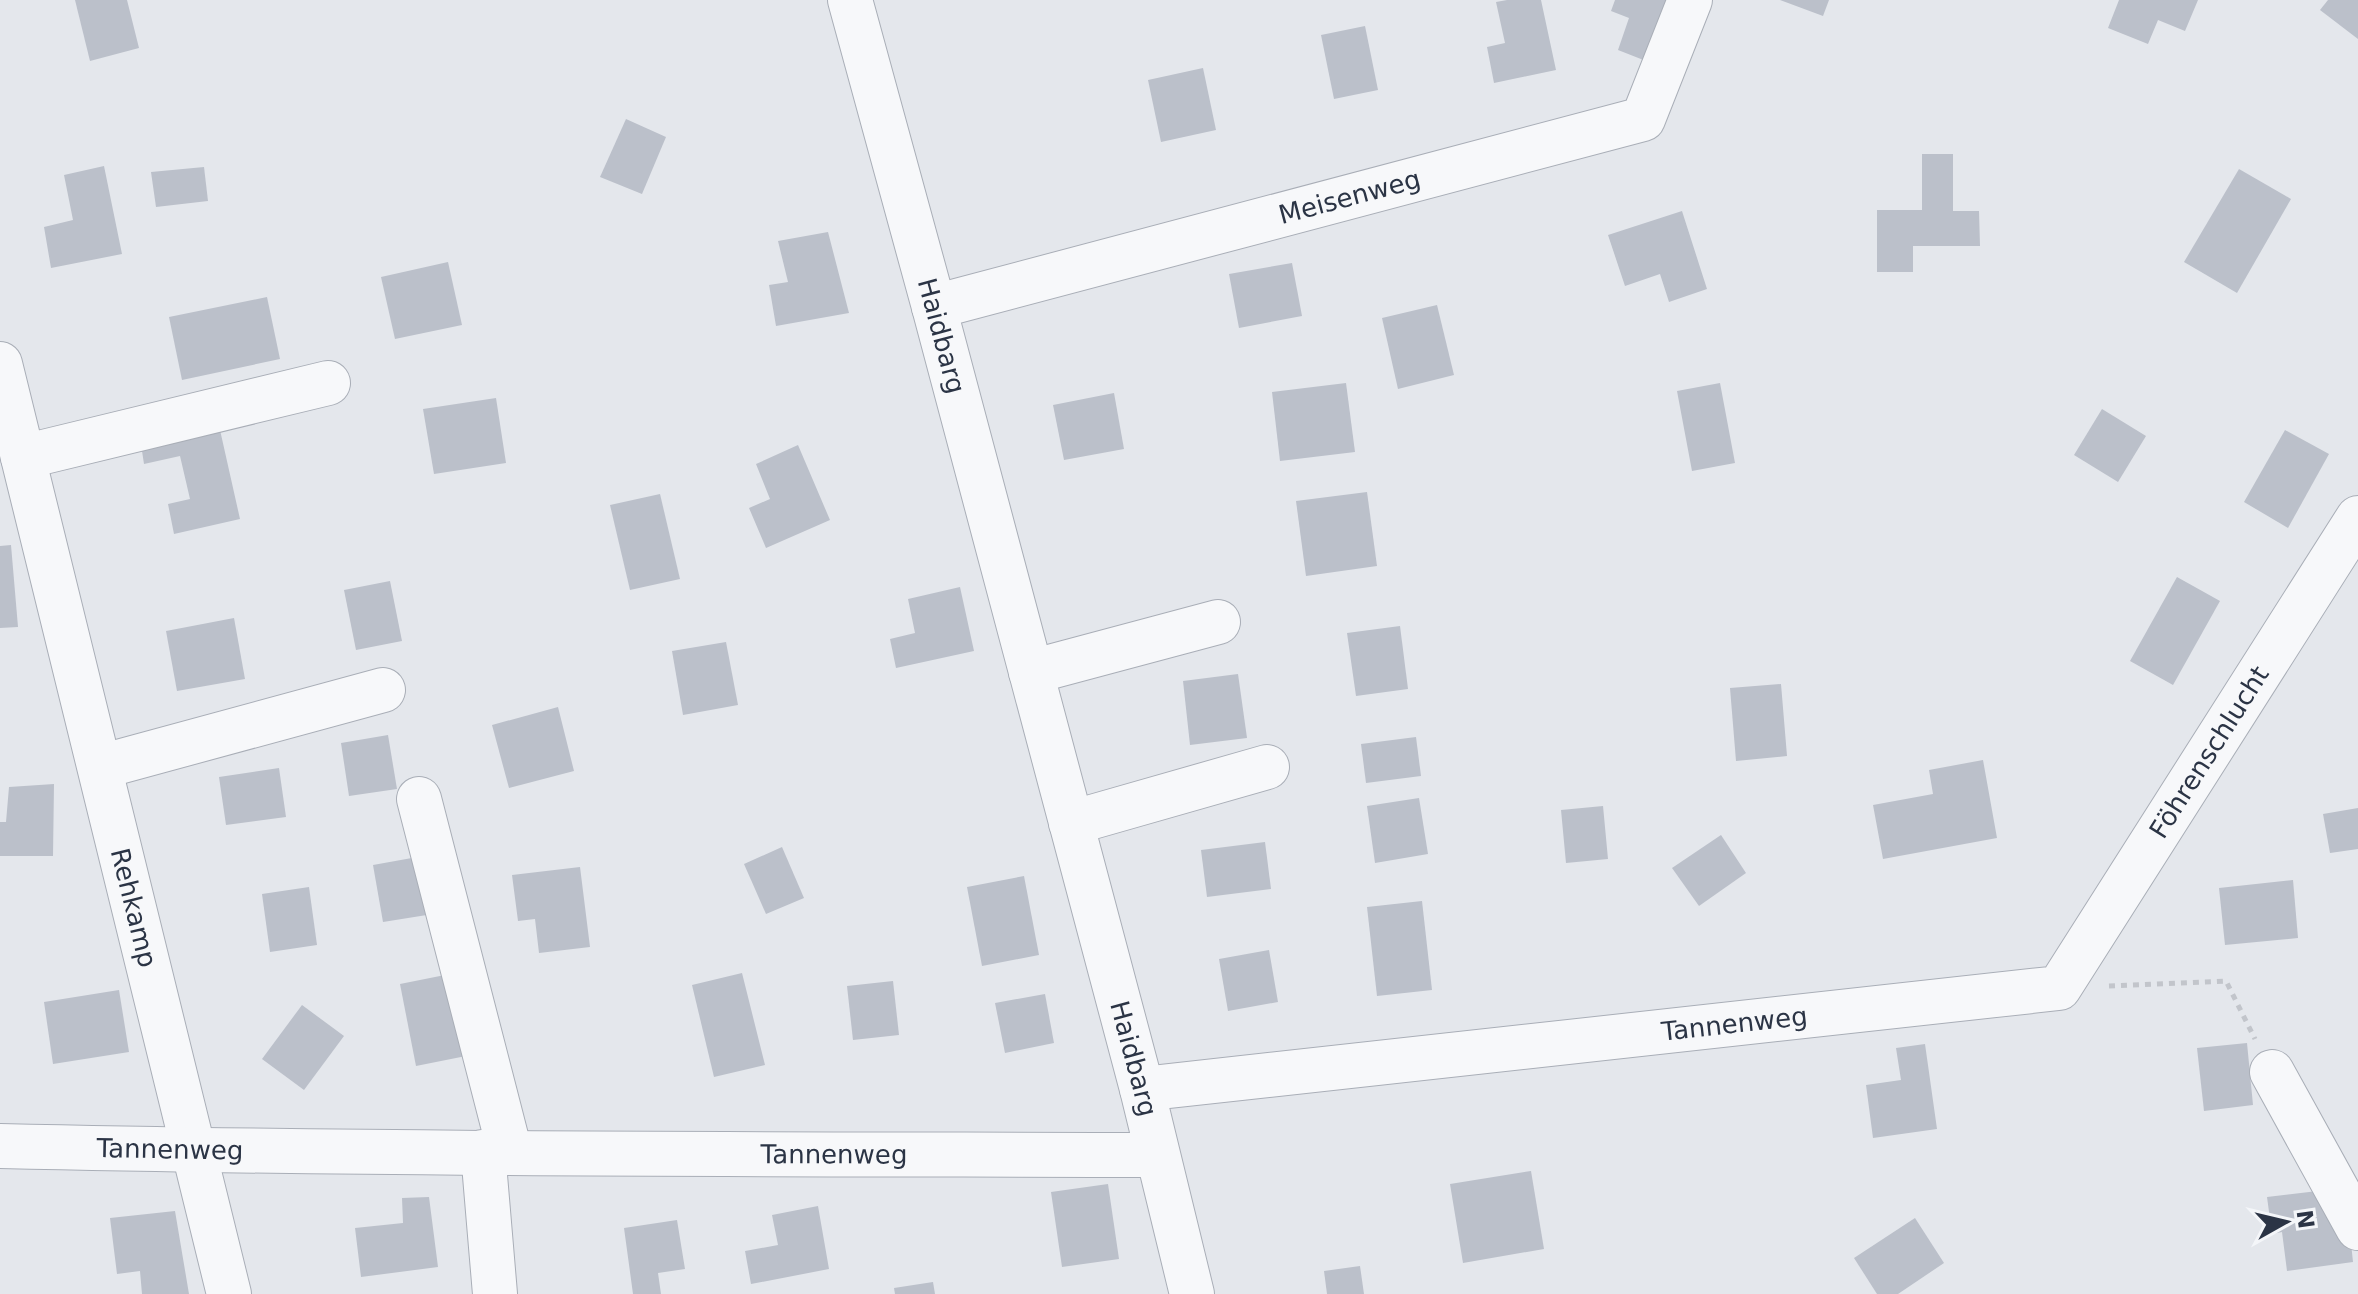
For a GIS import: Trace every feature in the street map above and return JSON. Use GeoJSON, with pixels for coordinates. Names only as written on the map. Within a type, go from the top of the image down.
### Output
{"type":"FeatureCollection","features":[{"type":"Feature","properties":{"kind":"street","name":"Haidbarg"},"geometry":{"type":"LineString","coordinates":[[850,0],[1142,1089],[1192,1294]]}},
{"type":"Feature","properties":{"kind":"street","name":"Meisenweg"},"geometry":{"type":"LineString","coordinates":[[934,307],[1643,119],[1690,0]]}},
{"type":"Feature","properties":{"kind":"street","name":"Rehkamp"},"geometry":{"type":"LineString","coordinates":[[0,364],[23,457],[19,521],[100,767],[229,1294]]}},
{"type":"Feature","properties":{"kind":"street"},"geometry":{"type":"LineString","coordinates":[[23,457],[328,383]]}},
{"type":"Feature","properties":{"kind":"street","name":"Föhrenschlucht"},"geometry":{"type":"LineString","coordinates":[[2059,988],[2358,518]]}},
{"type":"Feature","properties":{"kind":"street"},"geometry":{"type":"LineString","coordinates":[[1031,672],[1218,622]]}},
{"type":"Feature","properties":{"kind":"street"},"geometry":{"type":"LineString","coordinates":[[100,767],[383,690]]}},
{"type":"Feature","properties":{"kind":"street"},"geometry":{"type":"LineString","coordinates":[[1071,823],[1267,767]]}},
{"type":"Feature","properties":{"kind":"street"},"geometry":{"type":"LineString","coordinates":[[419,799],[497,1152],[495,1294]]}},
{"type":"Feature","properties":{"kind":"street","name":"Tannenweg"},"geometry":{"type":"LineString","coordinates":[[1142,1089],[2059,988]]}},
{"type":"Feature","properties":{"kind":"street"},"geometry":{"type":"LineString","coordinates":[[2272,1072],[2358,1228]]}},
{"type":"Feature","properties":{"kind":"street","name":"Tannenweg"},"geometry":{"type":"LineString","coordinates":[[0,1146],[194,1150],[1156,1155]]}},
{"type":"Feature","properties":{"kind":"path"},"geometry":{"type":"LineString","coordinates":[[2059,988],[2226,981],[2272,1072]]}},
{"type":"Feature","properties":{"kind":"building"},"geometry":{"type":"Polygon","coordinates":[[[75,0],[127,0],[139,48],[90,61],[75,0]]]}},
{"type":"Feature","properties":{"kind":"building"},"geometry":{"type":"Polygon","coordinates":[[[1541,0],[1556,70],[1494,83],[1487,47],[1505,43],[1496,2],[1541,0]]]}},
{"type":"Feature","properties":{"kind":"building"},"geometry":{"type":"Polygon","coordinates":[[[1615,0],[1669,0],[1646,61],[1618,50],[1629,18],[1611,11],[1615,0]]]}},
{"type":"Feature","properties":{"kind":"building"},"geometry":{"type":"Polygon","coordinates":[[[1780,0],[1829,0],[1823,16],[1780,0]]]}},
{"type":"Feature","properties":{"kind":"building"},"geometry":{"type":"Polygon","coordinates":[[[2119,0],[2198,0],[2185,31],[2158,20],[2148,44],[2108,28],[2119,0]]]}},
{"type":"Feature","properties":{"kind":"building"},"geometry":{"type":"Polygon","coordinates":[[[2328,0],[2358,0],[2358,39],[2320,10],[2328,0]]]}},
{"type":"Feature","properties":{"kind":"building"},"geometry":{"type":"Polygon","coordinates":[[[1365,26],[1378,90],[1334,99],[1321,35],[1365,26]]]}},
{"type":"Feature","properties":{"kind":"building"},"geometry":{"type":"Polygon","coordinates":[[[1203,68],[1216,130],[1161,142],[1148,80],[1203,68]]]}},
{"type":"Feature","properties":{"kind":"building"},"geometry":{"type":"Polygon","coordinates":[[[626,119],[666,137],[642,194],[600,177],[626,119]]]}},
{"type":"Feature","properties":{"kind":"building"},"geometry":{"type":"Polygon","coordinates":[[[1922,154],[1953,154],[1953,211],[1979,211],[1980,246],[1913,246],[1913,272],[1877,272],[1877,210],[1922,210],[1922,154]]]}},
{"type":"Feature","properties":{"kind":"building"},"geometry":{"type":"Polygon","coordinates":[[[104,166],[122,254],[51,268],[44,227],[73,220],[64,175],[104,166]]]}},
{"type":"Feature","properties":{"kind":"building"},"geometry":{"type":"Polygon","coordinates":[[[204,167],[208,201],[156,207],[151,172],[204,167]]]}},
{"type":"Feature","properties":{"kind":"building"},"geometry":{"type":"Polygon","coordinates":[[[2239,169],[2291,199],[2237,293],[2184,262],[2239,169]]]}},
{"type":"Feature","properties":{"kind":"building"},"geometry":{"type":"Polygon","coordinates":[[[1682,211],[1707,289],[1669,302],[1660,274],[1625,286],[1608,235],[1682,211]]]}},
{"type":"Feature","properties":{"kind":"building"},"geometry":{"type":"Polygon","coordinates":[[[828,232],[849,313],[776,326],[769,285],[788,282],[778,241],[828,232]]]}},
{"type":"Feature","properties":{"kind":"building"},"geometry":{"type":"Polygon","coordinates":[[[448,262],[462,325],[395,339],[381,277],[448,262]]]}},
{"type":"Feature","properties":{"kind":"building"},"geometry":{"type":"Polygon","coordinates":[[[1292,263],[1302,316],[1239,328],[1229,274],[1292,263]]]}},
{"type":"Feature","properties":{"kind":"building"},"geometry":{"type":"Polygon","coordinates":[[[267,297],[280,359],[182,380],[169,317],[267,297]]]}},
{"type":"Feature","properties":{"kind":"building"},"geometry":{"type":"Polygon","coordinates":[[[1437,305],[1454,375],[1398,389],[1382,318],[1437,305]]]}},
{"type":"Feature","properties":{"kind":"building"},"geometry":{"type":"Polygon","coordinates":[[[1346,383],[1355,452],[1280,461],[1272,392],[1346,383]]]}},
{"type":"Feature","properties":{"kind":"building"},"geometry":{"type":"Polygon","coordinates":[[[1720,383],[1735,463],[1692,471],[1677,391],[1720,383]]]}},
{"type":"Feature","properties":{"kind":"building"},"geometry":{"type":"Polygon","coordinates":[[[1114,393],[1124,449],[1064,460],[1053,405],[1114,393]]]}},
{"type":"Feature","properties":{"kind":"building"},"geometry":{"type":"Polygon","coordinates":[[[496,398],[506,463],[434,474],[423,409],[496,398]]]}},
{"type":"Feature","properties":{"kind":"building"},"geometry":{"type":"Polygon","coordinates":[[[2102,409],[2146,436],[2118,482],[2074,455],[2102,409]]]}},
{"type":"Feature","properties":{"kind":"building"},"geometry":{"type":"Polygon","coordinates":[[[218,421],[240,519],[174,534],[168,504],[190,499],[180,456],[144,464],[140,438],[218,421]]]}},
{"type":"Feature","properties":{"kind":"building"},"geometry":{"type":"Polygon","coordinates":[[[2285,430],[2329,454],[2288,528],[2244,502],[2285,430]]]}},
{"type":"Feature","properties":{"kind":"building"},"geometry":{"type":"Polygon","coordinates":[[[798,445],[830,520],[766,548],[749,508],[770,499],[756,464],[798,445]]]}},
{"type":"Feature","properties":{"kind":"building"},"geometry":{"type":"Polygon","coordinates":[[[1367,492],[1377,566],[1306,576],[1296,501],[1367,492]]]}},
{"type":"Feature","properties":{"kind":"building"},"geometry":{"type":"Polygon","coordinates":[[[660,494],[680,579],[630,590],[610,505],[660,494]]]}},
{"type":"Feature","properties":{"kind":"building"},"geometry":{"type":"Polygon","coordinates":[[[11,545],[18,627],[0,628],[0,546],[11,545]]]}},
{"type":"Feature","properties":{"kind":"building"},"geometry":{"type":"Polygon","coordinates":[[[2177,577],[2220,601],[2173,685],[2130,661],[2177,577]]]}},
{"type":"Feature","properties":{"kind":"building"},"geometry":{"type":"Polygon","coordinates":[[[390,581],[402,641],[356,650],[344,590],[390,581]]]}},
{"type":"Feature","properties":{"kind":"building"},"geometry":{"type":"Polygon","coordinates":[[[960,587],[974,651],[896,668],[890,639],[915,633],[908,599],[960,587]]]}},
{"type":"Feature","properties":{"kind":"building"},"geometry":{"type":"Polygon","coordinates":[[[234,618],[245,679],[177,691],[166,631],[234,618]]]}},
{"type":"Feature","properties":{"kind":"building"},"geometry":{"type":"Polygon","coordinates":[[[1400,626],[1408,689],[1356,696],[1347,633],[1400,626]]]}},
{"type":"Feature","properties":{"kind":"building"},"geometry":{"type":"Polygon","coordinates":[[[726,642],[738,705],[683,715],[672,651],[726,642]]]}},
{"type":"Feature","properties":{"kind":"building"},"geometry":{"type":"Polygon","coordinates":[[[1238,674],[1247,738],[1190,745],[1183,681],[1238,674]]]}},
{"type":"Feature","properties":{"kind":"building"},"geometry":{"type":"Polygon","coordinates":[[[1781,684],[1787,756],[1736,761],[1730,688],[1781,684]]]}},
{"type":"Feature","properties":{"kind":"building"},"geometry":{"type":"Polygon","coordinates":[[[558,707],[574,771],[509,788],[492,725],[558,707]]]}},
{"type":"Feature","properties":{"kind":"building"},"geometry":{"type":"Polygon","coordinates":[[[388,735],[397,789],[349,796],[341,743],[388,735]]]}},
{"type":"Feature","properties":{"kind":"building"},"geometry":{"type":"Polygon","coordinates":[[[1416,737],[1421,776],[1366,783],[1361,744],[1416,737]]]}},
{"type":"Feature","properties":{"kind":"building"},"geometry":{"type":"Polygon","coordinates":[[[1983,760],[1997,838],[1883,859],[1873,805],[1933,794],[1929,770],[1983,760]]]}},
{"type":"Feature","properties":{"kind":"building"},"geometry":{"type":"Polygon","coordinates":[[[279,768],[286,817],[226,825],[219,777],[279,768]]]}},
{"type":"Feature","properties":{"kind":"building"},"geometry":{"type":"Polygon","coordinates":[[[54,784],[53,856],[0,856],[0,822],[6,822],[9,787],[54,784]]]}},
{"type":"Feature","properties":{"kind":"building"},"geometry":{"type":"Polygon","coordinates":[[[1419,798],[1428,854],[1375,863],[1367,806],[1419,798]]]}},
{"type":"Feature","properties":{"kind":"building"},"geometry":{"type":"Polygon","coordinates":[[[1603,806],[1608,859],[1566,863],[1561,810],[1603,806]]]}},
{"type":"Feature","properties":{"kind":"building"},"geometry":{"type":"Polygon","coordinates":[[[2358,808],[2358,849],[2330,853],[2323,814],[2358,808]]]}},
{"type":"Feature","properties":{"kind":"building"},"geometry":{"type":"Polygon","coordinates":[[[1721,835],[1746,873],[1699,906],[1672,868],[1721,835]]]}},
{"type":"Feature","properties":{"kind":"building"},"geometry":{"type":"Polygon","coordinates":[[[1265,842],[1271,889],[1207,897],[1201,850],[1265,842]]]}},
{"type":"Feature","properties":{"kind":"building"},"geometry":{"type":"Polygon","coordinates":[[[782,847],[804,898],[766,914],[744,864],[782,847]]]}},
{"type":"Feature","properties":{"kind":"building"},"geometry":{"type":"Polygon","coordinates":[[[423,856],[433,914],[383,922],[373,865],[423,856]]]}},
{"type":"Feature","properties":{"kind":"building"},"geometry":{"type":"Polygon","coordinates":[[[580,867],[590,947],[539,953],[535,919],[518,921],[512,875],[580,867]]]}},
{"type":"Feature","properties":{"kind":"building"},"geometry":{"type":"Polygon","coordinates":[[[1024,876],[1039,955],[982,966],[967,887],[1024,876]]]}},
{"type":"Feature","properties":{"kind":"building"},"geometry":{"type":"Polygon","coordinates":[[[2293,880],[2298,938],[2225,945],[2219,888],[2293,880]]]}},
{"type":"Feature","properties":{"kind":"building"},"geometry":{"type":"Polygon","coordinates":[[[309,887],[317,945],[270,952],[262,894],[309,887]]]}},
{"type":"Feature","properties":{"kind":"building"},"geometry":{"type":"Polygon","coordinates":[[[1422,901],[1432,990],[1377,996],[1367,907],[1422,901]]]}},
{"type":"Feature","properties":{"kind":"building"},"geometry":{"type":"Polygon","coordinates":[[[1269,950],[1278,1002],[1228,1011],[1219,959],[1269,950]]]}},
{"type":"Feature","properties":{"kind":"building"},"geometry":{"type":"Polygon","coordinates":[[[742,973],[765,1065],[714,1077],[692,985],[742,973]]]}},
{"type":"Feature","properties":{"kind":"building"},"geometry":{"type":"Polygon","coordinates":[[[450,974],[466,1056],[416,1066],[400,984],[450,974]]]}},
{"type":"Feature","properties":{"kind":"building"},"geometry":{"type":"Polygon","coordinates":[[[893,981],[899,1035],[853,1040],[847,986],[893,981]]]}},
{"type":"Feature","properties":{"kind":"building"},"geometry":{"type":"Polygon","coordinates":[[[119,990],[129,1052],[53,1064],[44,1002],[119,990]]]}},
{"type":"Feature","properties":{"kind":"building"},"geometry":{"type":"Polygon","coordinates":[[[1045,994],[1054,1043],[1005,1053],[995,1003],[1045,994]]]}},
{"type":"Feature","properties":{"kind":"building"},"geometry":{"type":"Polygon","coordinates":[[[302,1005],[344,1036],[304,1090],[262,1059],[302,1005]]]}},
{"type":"Feature","properties":{"kind":"building"},"geometry":{"type":"Polygon","coordinates":[[[2247,1043],[2253,1105],[2204,1111],[2197,1048],[2247,1043]]]}},
{"type":"Feature","properties":{"kind":"building"},"geometry":{"type":"Polygon","coordinates":[[[1925,1044],[1937,1129],[1873,1138],[1866,1085],[1901,1080],[1896,1048],[1925,1044]]]}},
{"type":"Feature","properties":{"kind":"building"},"geometry":{"type":"Polygon","coordinates":[[[1531,1171],[1544,1249],[1463,1263],[1450,1184],[1531,1171]]]}},
{"type":"Feature","properties":{"kind":"building"},"geometry":{"type":"Polygon","coordinates":[[[1108,1184],[1119,1259],[1062,1267],[1051,1192],[1108,1184]]]}},
{"type":"Feature","properties":{"kind":"building"},"geometry":{"type":"Polygon","coordinates":[[[2326,1190],[2331,1226],[2349,1224],[2353,1262],[2287,1271],[2282,1232],[2272,1234],[2267,1197],[2326,1190]]]}},
{"type":"Feature","properties":{"kind":"building"},"geometry":{"type":"Polygon","coordinates":[[[429,1197],[438,1267],[361,1277],[355,1228],[403,1223],[402,1198],[429,1197]]]}},
{"type":"Feature","properties":{"kind":"building"},"geometry":{"type":"Polygon","coordinates":[[[818,1206],[829,1269],[751,1284],[745,1251],[778,1245],[772,1215],[818,1206]]]}},
{"type":"Feature","properties":{"kind":"building"},"geometry":{"type":"Polygon","coordinates":[[[175,1211],[189,1294],[142,1294],[140,1271],[117,1274],[110,1218],[175,1211]]]}},
{"type":"Feature","properties":{"kind":"building"},"geometry":{"type":"Polygon","coordinates":[[[1915,1218],[1944,1263],[1898,1294],[1877,1294],[1854,1258],[1915,1218]]]}},
{"type":"Feature","properties":{"kind":"building"},"geometry":{"type":"Polygon","coordinates":[[[677,1220],[685,1269],[658,1273],[661,1294],[633,1294],[624,1228],[677,1220]]]}},
{"type":"Feature","properties":{"kind":"building"},"geometry":{"type":"Polygon","coordinates":[[[1360,1266],[1364,1294],[1327,1294],[1324,1271],[1360,1266]]]}},
{"type":"Feature","properties":{"kind":"building"},"geometry":{"type":"Polygon","coordinates":[[[933,1282],[935,1294],[895,1294],[894,1288],[933,1282]]]}}]}
